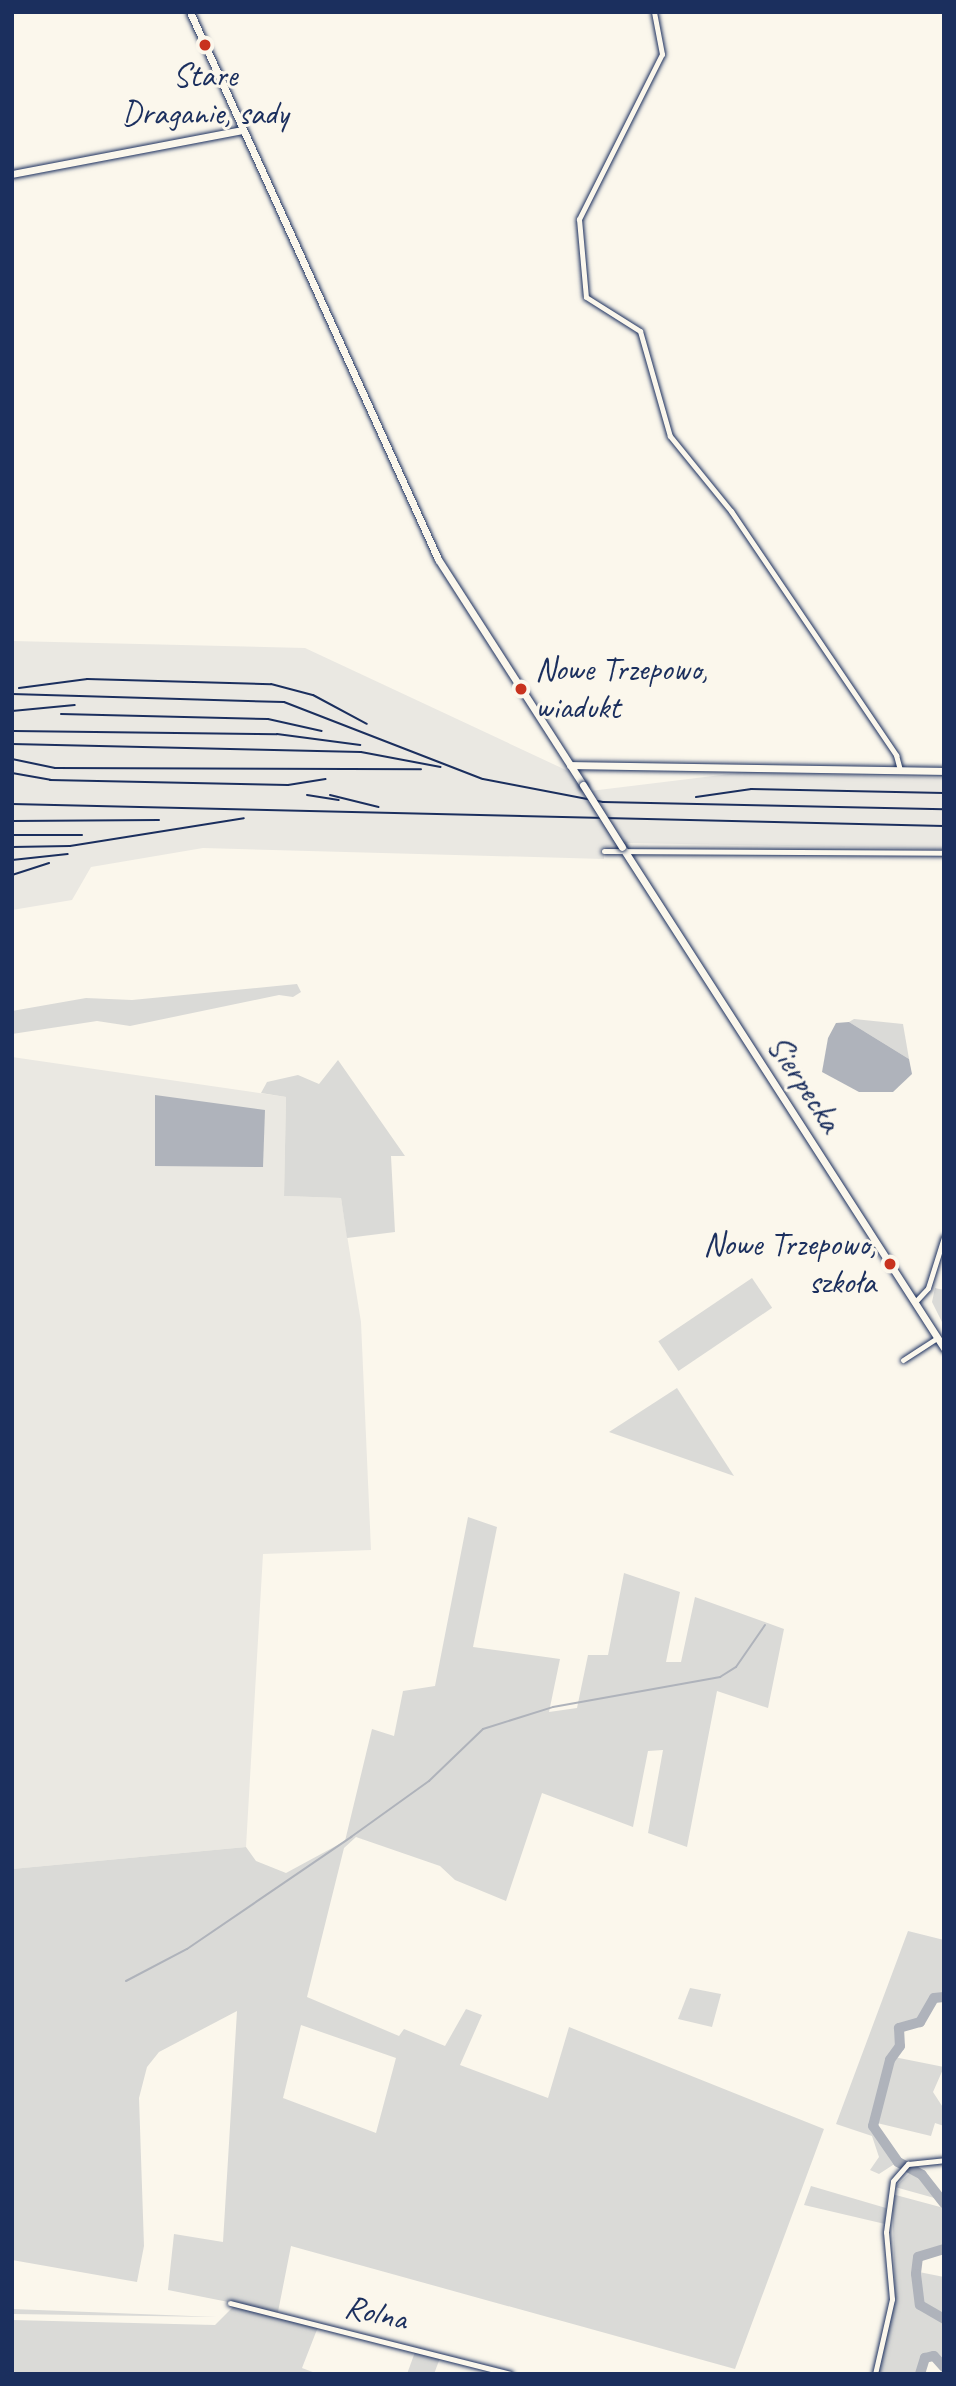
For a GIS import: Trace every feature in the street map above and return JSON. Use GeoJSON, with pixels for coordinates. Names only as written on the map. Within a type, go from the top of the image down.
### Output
{"type":"FeatureCollection","features":[{"type":"Feature","properties":{"kind":"street","name":"Sierpecka"},"geometry":{"type":"LineString","coordinates":[[190,12],[438,559],[944,1348]]}},
{"type":"Feature","properties":{"kind":"street"},"geometry":{"type":"LineString","coordinates":[[654,12],[662,54],[579,219],[586,297],[640,331],[670,436],[731,511],[896,755],[900,770]]}},
{"type":"Feature","properties":{"kind":"street"},"geometry":{"type":"LineString","coordinates":[[12,174],[243,130]]}},
{"type":"Feature","properties":{"kind":"street"},"geometry":{"type":"LineString","coordinates":[[570,765],[944,771]]}},
{"type":"Feature","properties":{"kind":"street"},"geometry":{"type":"LineString","coordinates":[[604,852],[623,849],[944,853]]}},
{"type":"Feature","properties":{"kind":"street"},"geometry":{"type":"LineString","coordinates":[[915,1302],[928,1288],[944,1237]]}},
{"type":"Feature","properties":{"kind":"street"},"geometry":{"type":"LineString","coordinates":[[903,1360],[937,1338]]}},
{"type":"Feature","properties":{"kind":"street"},"geometry":{"type":"LineString","coordinates":[[875,2374],[892,2299],[888,2197],[907,2165],[944,2160]]}},
{"type":"Feature","properties":{"kind":"street","name":"Rolna"},"geometry":{"type":"LineString","coordinates":[[230,2303],[510,2374]]}},
{"type":"Feature","properties":{"kind":"shaded area"},"geometry":{"type":"Polygon","coordinates":[[[12,641],[305,648],[568,771],[582,792],[746,772],[944,778],[944,849],[625,843],[604,847],[604,859],[203,848],[91,867],[72,900],[12,910],[12,641]]]}},
{"type":"Feature","properties":{"kind":"shaded area"},"geometry":{"type":"Polygon","coordinates":[[[297,984],[301,992],[293,997],[279,995],[130,1026],[97,1021],[12,1034],[12,1011],[86,998],[132,1000],[297,984]]]}},
{"type":"Feature","properties":{"kind":"shaded area"},"geometry":{"type":"Polygon","coordinates":[[[854,1019],[903,1024],[909,1059],[849,1022],[854,1019]]]}},
{"type":"Feature","properties":{"kind":"shaded area"},"geometry":{"type":"Polygon","coordinates":[[[849,1022],[909,1059],[912,1074],[893,1092],[859,1092],[822,1072],[828,1038],[836,1023],[849,1022]]]}},
{"type":"Feature","properties":{"kind":"shaded area"},"geometry":{"type":"Polygon","coordinates":[[[12,1057],[286,1097],[284,1196],[341,1198],[361,1322],[371,1550],[263,1554],[246,1847],[12,1869],[12,1057]]]}},
{"type":"Feature","properties":{"kind":"shaded area"},"geometry":{"type":"Polygon","coordinates":[[[338,1060],[405,1156],[391,1156],[395,1232],[347,1238],[341,1198],[284,1196],[286,1097],[261,1093],[267,1082],[298,1075],[319,1084],[338,1060]]]}},
{"type":"Feature","properties":{"kind":"shaded area"},"geometry":{"type":"Polygon","coordinates":[[[155,1095],[265,1110],[263,1167],[155,1166],[155,1095]]]}},
{"type":"Feature","properties":{"kind":"shaded area"},"geometry":{"type":"Polygon","coordinates":[[[752,1278],[772,1308],[678,1371],[658,1341],[752,1278]]]}},
{"type":"Feature","properties":{"kind":"shaded area"},"geometry":{"type":"Polygon","coordinates":[[[935,1288],[944,1290],[944,1326],[932,1302],[935,1288]]]}},
{"type":"Feature","properties":{"kind":"shaded area"},"geometry":{"type":"Polygon","coordinates":[[[677,1388],[734,1476],[609,1432],[677,1388]]]}},
{"type":"Feature","properties":{"kind":"shaded area"},"geometry":{"type":"Polygon","coordinates":[[[468,1517],[497,1527],[473,1647],[560,1659],[549,1712],[577,1708],[588,1655],[608,1655],[624,1573],[680,1592],[666,1662],[681,1662],[695,1597],[784,1629],[768,1708],[717,1691],[687,1847],[648,1833],[663,1750],[648,1751],[633,1827],[542,1793],[506,1901],[455,1880],[440,1866],[356,1837],[344,1848],[307,1997],[399,2036],[404,2029],[445,2046],[466,2009],[482,2015],[460,2065],[548,2098],[569,2027],[824,2129],[735,2369],[291,2246],[278,2312],[168,2290],[174,2234],[223,2242],[237,2011],[159,2052],[147,2067],[139,2098],[144,2246],[137,2282],[12,2260],[12,1869],[246,1847],[256,1861],[286,1873],[345,1841],[372,1729],[394,1736],[403,1691],[435,1686],[468,1517]],[[301,2025],[283,2098],[376,2133],[396,2058],[301,2025]]]}},
{"type":"Feature","properties":{"kind":"shaded area"},"geometry":{"type":"Polygon","coordinates":[[[908,1931],[944,1940],[944,1995],[933,1997],[919,2021],[895,2029],[899,2045],[889,2057],[871,2125],[896,2163],[879,2174],[870,2170],[879,2157],[872,2136],[836,2124],[908,1931]]]}},
{"type":"Feature","properties":{"kind":"shaded area"},"geometry":{"type":"Polygon","coordinates":[[[690,1988],[721,1994],[712,2027],[678,2019],[690,1988]]]}},
{"type":"Feature","properties":{"kind":"shaded area"},"geometry":{"type":"Polygon","coordinates":[[[894,2057],[944,2067],[933,2092],[944,2109],[944,2126],[935,2123],[931,2136],[877,2123],[894,2057]]]}},
{"type":"Feature","properties":{"kind":"shaded area"},"geometry":{"type":"Polygon","coordinates":[[[909,2174],[920,2175],[938,2199],[895,2187],[909,2174]]]}},
{"type":"Feature","properties":{"kind":"shaded area"},"geometry":{"type":"Polygon","coordinates":[[[811,2186],[886,2208],[885,2224],[804,2205],[811,2186]]]}},
{"type":"Feature","properties":{"kind":"shaded area"},"geometry":{"type":"Polygon","coordinates":[[[892,2194],[944,2208],[944,2247],[935,2255],[917,2256],[914,2272],[919,2307],[944,2320],[944,2363],[926,2357],[919,2374],[877,2374],[895,2292],[892,2194]]]}},
{"type":"Feature","properties":{"kind":"shaded area"},"geometry":{"type":"Polygon","coordinates":[[[919,2272],[944,2277],[944,2317],[920,2302],[919,2272]]]}},
{"type":"Feature","properties":{"kind":"shaded area"},"geometry":{"type":"Polygon","coordinates":[[[234,2306],[318,2327],[302,2368],[318,2374],[12,2374],[12,2320],[215,2325],[234,2306]]]}},
{"type":"Feature","properties":{"kind":"shaded area"},"geometry":{"type":"Polygon","coordinates":[[[12,2309],[217,2317],[12,2314],[12,2309]]]}},
{"type":"Feature","properties":{"kind":"shaded area"},"geometry":{"type":"Polygon","coordinates":[[[415,2352],[440,2358],[434,2374],[407,2374],[415,2352]]]}},
{"type":"Feature","properties":{"kind":"waterway"},"geometry":{"type":"LineString","coordinates":[[126,1981],[187,1949],[351,1837],[429,1781],[483,1729],[553,1707],[720,1677],[736,1667],[765,1625]]}},
{"type":"Feature","properties":{"kind":"waterway"},"geometry":{"type":"LineString","coordinates":[[944,1997],[934,1998],[920,2022],[899,2028],[900,2046],[890,2060],[873,2126],[898,2162],[922,2175],[944,2203]]}},
{"type":"Feature","properties":{"kind":"waterway"},"geometry":{"type":"LineString","coordinates":[[944,2249],[918,2257],[916,2274],[920,2305],[944,2319]]}},
{"type":"Feature","properties":{"kind":"waterway"},"geometry":{"type":"LineString","coordinates":[[920,2374],[925,2358],[934,2356],[944,2367]]}},
{"type":"Feature","properties":{"kind":"railway"},"geometry":{"type":"LineString","coordinates":[[19,688],[87,679],[271,684],[313,695],[367,724]]}},
{"type":"Feature","properties":{"kind":"railway"},"geometry":{"type":"LineString","coordinates":[[12,694],[284,702],[483,779],[603,802],[944,809]]}},
{"type":"Feature","properties":{"kind":"railway"},"geometry":{"type":"LineString","coordinates":[[12,711],[75,705]]}},
{"type":"Feature","properties":{"kind":"railway"},"geometry":{"type":"LineString","coordinates":[[61,714],[268,719],[322,731]]}},
{"type":"Feature","properties":{"kind":"railway"},"geometry":{"type":"LineString","coordinates":[[14,731],[277,734],[360,745]]}},
{"type":"Feature","properties":{"kind":"railway"},"geometry":{"type":"LineString","coordinates":[[12,744],[361,752],[441,767]]}},
{"type":"Feature","properties":{"kind":"railway"},"geometry":{"type":"LineString","coordinates":[[12,759],[55,768],[421,769]]}},
{"type":"Feature","properties":{"kind":"railway"},"geometry":{"type":"LineString","coordinates":[[12,773],[50,780],[288,785],[326,779]]}},
{"type":"Feature","properties":{"kind":"railway"},"geometry":{"type":"LineString","coordinates":[[696,797],[751,789],[944,793]]}},
{"type":"Feature","properties":{"kind":"railway"},"geometry":{"type":"LineString","coordinates":[[307,795],[339,800]]}},
{"type":"Feature","properties":{"kind":"railway"},"geometry":{"type":"LineString","coordinates":[[330,795],[379,807]]}},
{"type":"Feature","properties":{"kind":"railway"},"geometry":{"type":"LineString","coordinates":[[12,804],[944,826]]}},
{"type":"Feature","properties":{"kind":"railway"},"geometry":{"type":"LineString","coordinates":[[12,847],[70,846],[244,818]]}},
{"type":"Feature","properties":{"kind":"railway"},"geometry":{"type":"LineString","coordinates":[[12,821],[159,820]]}},
{"type":"Feature","properties":{"kind":"railway"},"geometry":{"type":"LineString","coordinates":[[12,835],[82,835]]}},
{"type":"Feature","properties":{"kind":"railway"},"geometry":{"type":"LineString","coordinates":[[12,860],[68,854]]}},
{"type":"Feature","properties":{"kind":"railway"},"geometry":{"type":"LineString","coordinates":[[12,875],[49,863]]}},
{"type":"Feature","properties":{"kind":"place","name":"Stare Draganie, sady"},"geometry":{"type":"Point","coordinates":[205,45]}},
{"type":"Feature","properties":{"kind":"place","name":"Nowe Trzepowo, wiadukt"},"geometry":{"type":"Point","coordinates":[521,689]}},
{"type":"Feature","properties":{"kind":"place","name":"Nowe Trzepowo, szkoła"},"geometry":{"type":"Point","coordinates":[890,1264]}}]}
